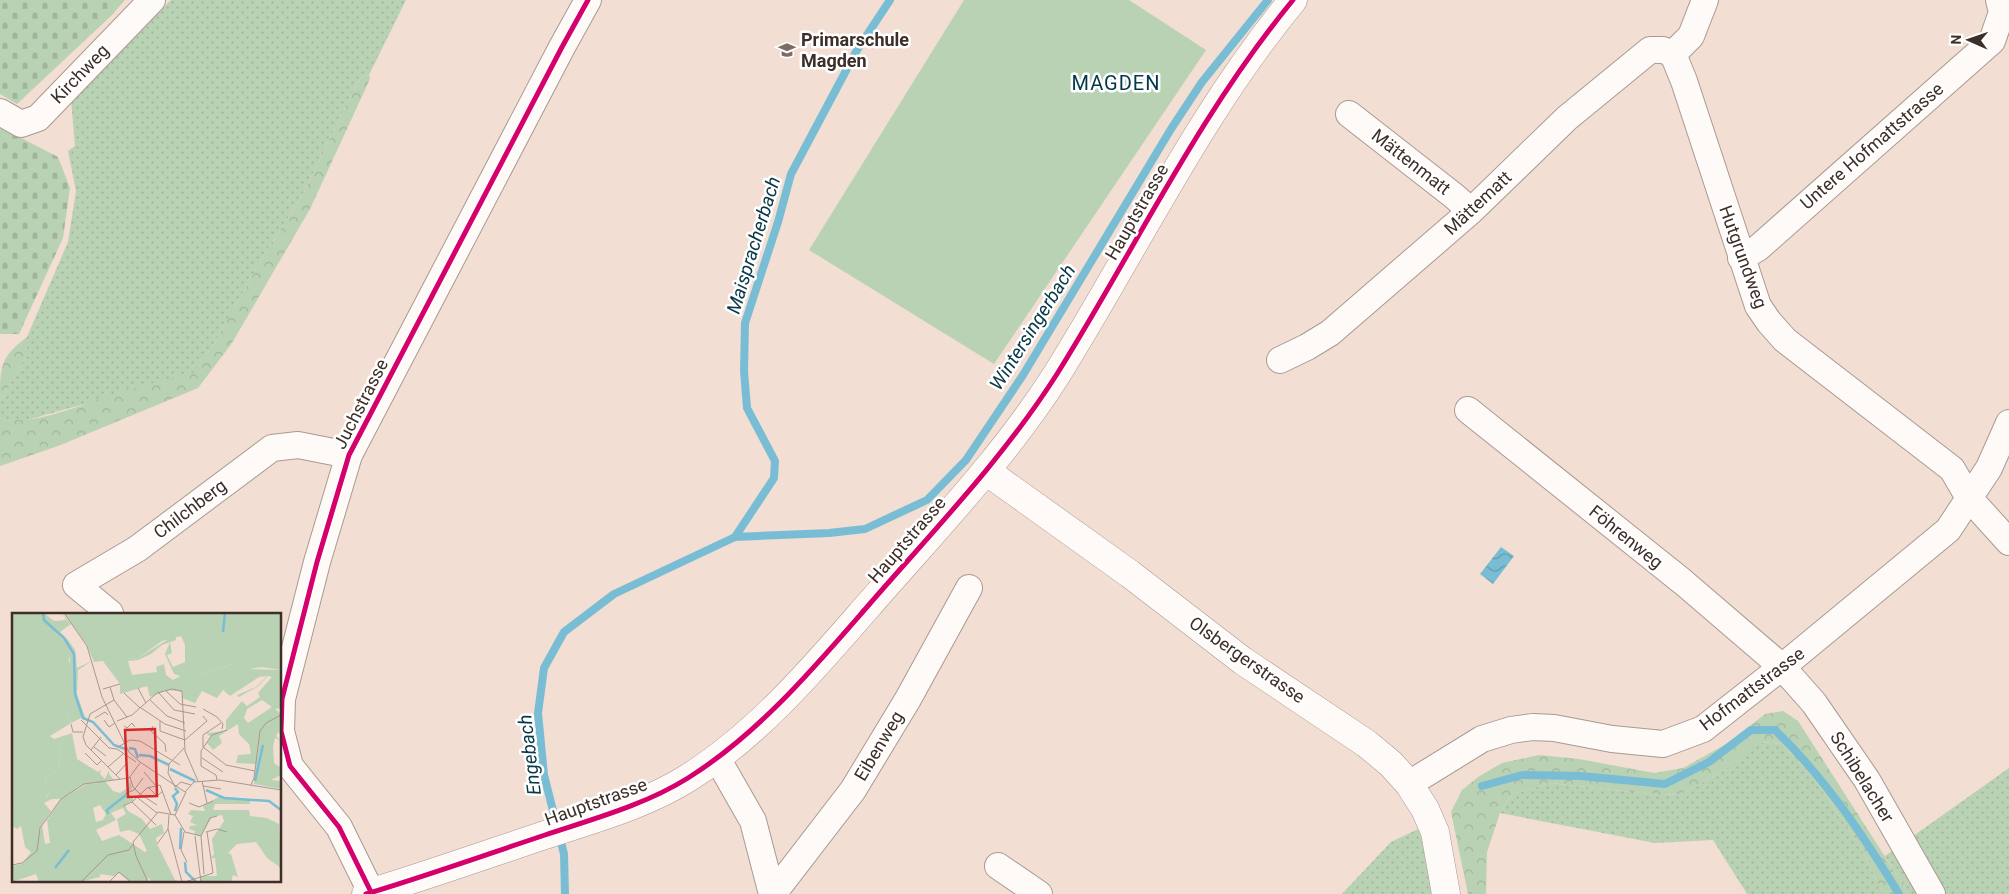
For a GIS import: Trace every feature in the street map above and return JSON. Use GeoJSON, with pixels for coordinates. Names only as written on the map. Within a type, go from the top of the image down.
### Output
{"type":"FeatureCollection","features":[{"type":"Feature","properties":{"kind":"main road","name":"Hauptstrasse"},"geometry":{"type":"LineString","coordinates":[[370,894],[541,837],[658,795],[687,779],[717,758],[767,715],[812,670],[986,471],[1023,424],[1056,376],[1213,111],[1253,50],[1293,0]]}},
{"type":"Feature","properties":{"kind":"main road","name":"Olsbergerstrasse"},"geometry":{"type":"LineString","coordinates":[[986,471],[1130,574],[1243,661],[1367,744],[1391,764],[1409,784],[1426,809],[1436,832],[1446,894]]}},
{"type":"Feature","properties":{"kind":"street","name":"Kirchweg"},"geometry":{"type":"LineString","coordinates":[[0,112],[21,124],[38,118],[152,0]]}},
{"type":"Feature","properties":{"kind":"street","name":"Juchstrasse"},"geometry":{"type":"LineString","coordinates":[[370,894],[339,827],[290,766],[281,731],[282,699],[322,544],[349,455],[588,0]]}},
{"type":"Feature","properties":{"kind":"street"},"geometry":{"type":"LineString","coordinates":[[1673,54],[1691,36],[1705,0]]}},
{"type":"Feature","properties":{"kind":"street","name":"Untere Hofmattstrasse"},"geometry":{"type":"LineString","coordinates":[[1741,258],[1758,248],[1992,41],[2002,12],[1999,0]]}},
{"type":"Feature","properties":{"kind":"street","name":"Mättematt"},"geometry":{"type":"LineString","coordinates":[[1280,360],[1330,333],[1471,211],[1567,118],[1650,50],[1663,50],[1673,54]]}},
{"type":"Feature","properties":{"kind":"street","name":"Hutgrundweg"},"geometry":{"type":"LineString","coordinates":[[1673,54],[1684,81],[1758,306],[1768,322],[1785,340],[1952,469],[1969,498],[2009,542]]}},
{"type":"Feature","properties":{"kind":"street","name":"Mättenmatt"},"geometry":{"type":"LineString","coordinates":[[1349,114],[1471,211]]}},
{"type":"Feature","properties":{"kind":"street","name":"Föhrenweg"},"geometry":{"type":"LineString","coordinates":[[1468,410],[1675,576],[1782,667]]}},
{"type":"Feature","properties":{"kind":"street","name":"Hofmattstrasse"},"geometry":{"type":"LineString","coordinates":[[1409,784],[1476,743],[1512,730],[1533,727],[1554,728],[1612,739],[1662,744],[1703,729],[1782,667],[1948,530],[1989,468],[2009,423]]}},
{"type":"Feature","properties":{"kind":"street","name":"Chilchberg"},"geometry":{"type":"LineString","coordinates":[[110,613],[76,585],[137,549],[272,448],[298,445],[349,455]]}},
{"type":"Feature","properties":{"kind":"street","name":"Eibenweg"},"geometry":{"type":"LineString","coordinates":[[773,894],[853,790],[908,699],[969,588]]}},
{"type":"Feature","properties":{"kind":"street","name":"Schibelacher"},"geometry":{"type":"LineString","coordinates":[[1782,667],[1814,703],[1867,780],[1932,894]]}},
{"type":"Feature","properties":{"kind":"street"},"geometry":{"type":"LineString","coordinates":[[717,758],[753,821],[773,894]]}},
{"type":"Feature","properties":{"kind":"street"},"geometry":{"type":"LineString","coordinates":[[998,866],[1038,894]]}},
{"type":"Feature","properties":{"kind":"green space"},"geometry":{"type":"Polygon","coordinates":[[[0,0],[125,0],[111,16],[17,104],[0,94],[0,0]]]}},
{"type":"Feature","properties":{"kind":"green space"},"geometry":{"type":"Polygon","coordinates":[[[171,0],[406,0],[369,75],[360,79],[350,97],[302,196],[264,255],[214,344],[193,374],[27,420],[10,421],[0,418],[0,401],[27,355],[27,337],[68,242],[76,191],[68,151],[75,146],[71,99],[171,0]]]}},
{"type":"Feature","properties":{"kind":"green space"},"geometry":{"type":"Polygon","coordinates":[[[964,0],[1129,0],[1206,50],[994,364],[809,250],[964,0]]]}},
{"type":"Feature","properties":{"kind":"green space"},"geometry":{"type":"Polygon","coordinates":[[[369,75],[370,79],[310,209],[232,343],[198,388],[58,446],[0,466],[0,418],[15,420],[47,416],[112,394],[193,373],[214,344],[264,255],[302,196],[360,79],[369,75]]]}},
{"type":"Feature","properties":{"kind":"green space"},"geometry":{"type":"Polygon","coordinates":[[[0,127],[58,157],[70,188],[63,238],[19,334],[0,334],[0,127]]]}},
{"type":"Feature","properties":{"kind":"green space"},"geometry":{"type":"Polygon","coordinates":[[[27,337],[27,355],[0,401],[0,379],[3,364],[11,351],[27,337]]]}},
{"type":"Feature","properties":{"kind":"green space"},"geometry":{"type":"Polygon","coordinates":[[[1783,711],[1798,721],[1909,894],[1883,894],[1860,846],[1813,777],[1782,744],[1759,742],[1726,769],[1682,794],[1659,795],[1550,783],[1512,794],[1500,813],[1487,852],[1486,894],[1468,894],[1451,812],[1462,790],[1478,777],[1502,763],[1539,755],[1579,759],[1654,773],[1683,768],[1728,743],[1765,714],[1783,711]]]}},
{"type":"Feature","properties":{"kind":"green space"},"geometry":{"type":"Polygon","coordinates":[[[1758,742],[1782,744],[1813,777],[1860,846],[1883,894],[1747,894],[1713,840],[1655,843],[1500,813],[1512,794],[1550,783],[1659,795],[1682,794],[1726,769],[1758,742]]]}},
{"type":"Feature","properties":{"kind":"green space"},"geometry":{"type":"Polygon","coordinates":[[[2009,768],[2009,894],[1909,894],[1885,856],[2009,768]]]}},
{"type":"Feature","properties":{"kind":"green space"},"geometry":{"type":"Polygon","coordinates":[[[1418,829],[1425,848],[1433,894],[1342,894],[1391,842],[1418,829]]]}},
{"type":"Feature","properties":{"kind":"water"},"geometry":{"type":"Polygon","coordinates":[[[1501,547],[1514,556],[1493,584],[1480,574],[1501,547]]]}},
{"type":"Feature","properties":{"kind":"waterway","name":"Maispracherbach"},"geometry":{"type":"LineString","coordinates":[[735,537],[774,478],[775,461],[747,408],[744,371],[745,323],[778,222],[791,174],[857,50],[890,0]]}},
{"type":"Feature","properties":{"kind":"waterway","name":"Wintersingerbach"},"geometry":{"type":"LineString","coordinates":[[565,894],[564,854],[544,775],[538,713],[544,668],[564,632],[614,594],[735,537],[829,533],[865,529],[927,500],[966,460],[1023,375],[1171,129],[1202,82],[1268,0]]}},
{"type":"Feature","properties":{"kind":"waterway"},"geometry":{"type":"LineString","coordinates":[[1482,786],[1522,775],[1581,776],[1665,784],[1709,762],[1751,730],[1775,730],[1827,787],[1899,894]]}},
{"type":"Feature","properties":{"kind":"cycle path"},"geometry":{"type":"LineString","coordinates":[[372,894],[339,827],[290,766],[281,731],[282,699],[317,562],[349,455],[588,0]]}},
{"type":"Feature","properties":{"kind":"cycle path"},"geometry":{"type":"LineString","coordinates":[[366,894],[637,804],[671,788],[714,761],[784,699],[826,654],[966,494],[1014,436],[1057,374],[1086,327],[1169,183],[1227,89],[1293,0]]}},
{"type":"Feature","properties":{"kind":"place","name":"Primarschule Magden"},"geometry":{"type":"Point","coordinates":[787,50]}},
{"type":"Feature","properties":{"kind":"district","name":"MAGDEN"},"geometry":{"type":"Point","coordinates":[1116,83]}},
{"type":"Feature","properties":{"kind":"water label","name":"Engebach"},"geometry":{"type":"Point","coordinates":[529,755]}}]}
